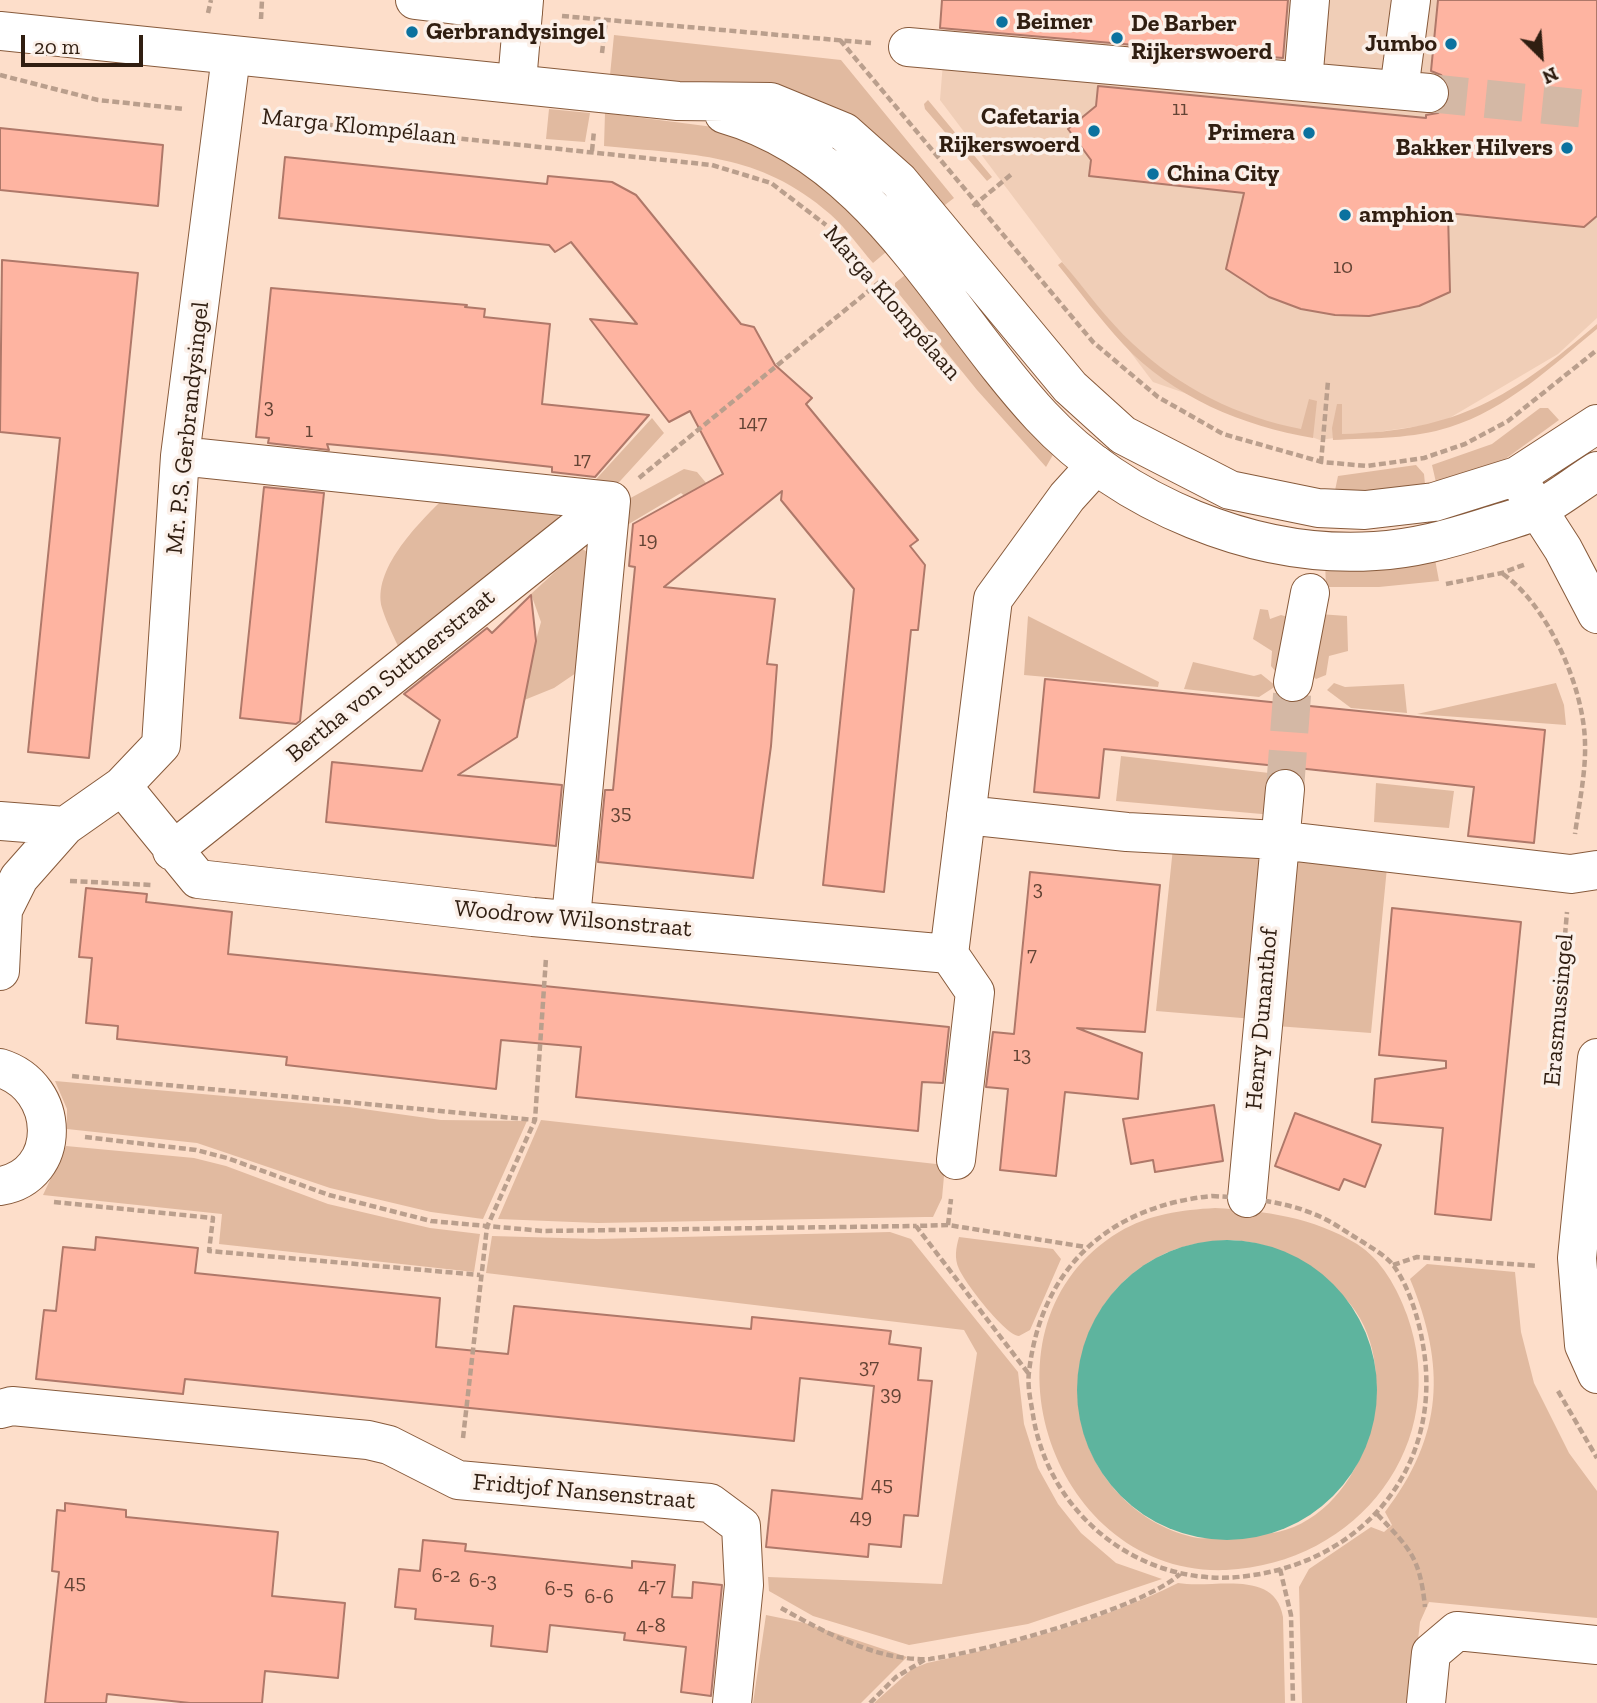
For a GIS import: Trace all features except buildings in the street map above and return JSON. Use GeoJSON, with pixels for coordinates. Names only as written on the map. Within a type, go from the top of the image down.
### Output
{"type":"FeatureCollection","features":[{"type":"Feature","properties":{"kind":"street"},"geometry":{"type":"LineString","coordinates":[[415,0],[524,6],[517,82]]}},
{"type":"Feature","properties":{"kind":"street"},"geometry":{"type":"LineString","coordinates":[[1303,82],[1310,0]]}},
{"type":"Feature","properties":{"kind":"street"},"geometry":{"type":"LineString","coordinates":[[908,47],[1414,92],[1411,0]]}},
{"type":"Feature","properties":{"kind":"street","name":"Marga Klompélaan"},"geometry":{"type":"LineString","coordinates":[[0,31],[232,56],[517,82],[678,101],[771,102],[844,132],[899,181],[1070,387],[1123,435],[1230,490],[1318,508],[1366,510],[1434,502],[1517,476],[1597,424]]}},
{"type":"Feature","properties":{"kind":"street","name":"Mr. P.S. Gerbrandysingel"},"geometry":{"type":"LineString","coordinates":[[122,786],[162,745],[180,456],[232,56]]}},
{"type":"Feature","properties":{"kind":"street","name":"Marga Klompélaan"},"geometry":{"type":"LineString","coordinates":[[678,101],[758,123],[827,165],[868,203],[914,255],[1041,416],[1096,465],[1136,492],[1190,517],[1258,540],[1314,548],[1375,551],[1443,541],[1538,510],[1597,471]]}},
{"type":"Feature","properties":{"kind":"street"},"geometry":{"type":"LineString","coordinates":[[957,1160],[975,992],[949,954],[993,599],[1067,497],[1123,435]]}},
{"type":"Feature","properties":{"kind":"street"},"geometry":{"type":"LineString","coordinates":[[180,456],[611,501],[561,919]]}},
{"type":"Feature","properties":{"kind":"street"},"geometry":{"type":"LineString","coordinates":[[1517,476],[1563,549],[1597,614]]}},
{"type":"Feature","properties":{"kind":"street","name":"Bertha von Suttnerstraat"},"geometry":{"type":"LineString","coordinates":[[172,851],[611,501]]}},
{"type":"Feature","properties":{"kind":"street"},"geometry":{"type":"LineString","coordinates":[[1293,682],[1310,593]]}},
{"type":"Feature","properties":{"kind":"street"},"geometry":{"type":"LineString","coordinates":[[0,971],[3,910],[19,878],[65,826],[122,786],[172,851],[198,879]]}},
{"type":"Feature","properties":{"kind":"street","name":"Henry Dunanthof"},"geometry":{"type":"LineString","coordinates":[[1247,1198],[1278,840],[1285,789]]}},
{"type":"Feature","properties":{"kind":"street"},"geometry":{"type":"LineString","coordinates":[[966,815],[1127,832],[1278,840],[1584,872]]}},
{"type":"Feature","properties":{"kind":"street"},"geometry":{"type":"LineString","coordinates":[[0,821],[65,826]]}},
{"type":"Feature","properties":{"kind":"street","name":"Woodrow Wilsonstraat"},"geometry":{"type":"LineString","coordinates":[[198,879],[561,919],[949,954]]}},
{"type":"Feature","properties":{"kind":"street","name":"Erasmussingel"},"geometry":{"type":"LineString","coordinates":[[1597,1058],[1584,1345],[1597,1374]]}},
{"type":"Feature","properties":{"kind":"street"},"geometry":{"type":"LineString","coordinates":[[3,1185],[24,1175],[38,1160],[47,1133],[43,1102],[32,1085],[8,1070]]}},
{"type":"Feature","properties":{"kind":"street","name":"Fridtjof Nansenstraat"},"geometry":{"type":"LineString","coordinates":[[0,1409],[12,1406],[368,1440],[389,1445],[458,1480],[710,1503],[741,1526],[744,1585],[732,1703]]}},
{"type":"Feature","properties":{"kind":"street"},"geometry":{"type":"LineString","coordinates":[[1426,1703],[1431,1653],[1457,1631],[1597,1645]]}},
{"type":"Feature","properties":{"kind":"path"},"geometry":{"type":"LineString","coordinates":[[524,6],[840,40],[1093,342],[1158,397],[1223,434],[1321,462],[1367,466],[1424,458],[1465,444],[1508,421],[1597,351]]}},
{"type":"Feature","properties":{"kind":"path","name":"Marga Klompélaan"},"geometry":{"type":"LineString","coordinates":[[0,75],[98,100],[712,165],[771,183],[832,229]]}},
{"type":"Feature","properties":{"kind":"path"},"geometry":{"type":"LineString","coordinates":[[975,204],[1013,173]]}},
{"type":"Feature","properties":{"kind":"path","name":"Marga Klompélaan"},"geometry":{"type":"LineString","coordinates":[[840,238],[888,293]]}},
{"type":"Feature","properties":{"kind":"path"},"geometry":{"type":"LineString","coordinates":[[611,501],[880,282]]}},
{"type":"Feature","properties":{"kind":"path"},"geometry":{"type":"LineString","coordinates":[[1321,462],[1328,381]]}},
{"type":"Feature","properties":{"kind":"path"},"geometry":{"type":"LineString","coordinates":[[1438,584],[1502,573],[1563,549]]}},
{"type":"Feature","properties":{"kind":"path","name":"Erasmussingel"},"geometry":{"type":"LineString","coordinates":[[1502,573],[1523,588],[1576,684],[1586,744],[1584,872],[1554,1062]]}},
{"type":"Feature","properties":{"kind":"path"},"geometry":{"type":"LineString","coordinates":[[19,878],[148,886],[198,879]]}},
{"type":"Feature","properties":{"kind":"path"},"geometry":{"type":"LineString","coordinates":[[458,1480],[487,1227],[535,1120],[561,919]]}},
{"type":"Feature","properties":{"kind":"path"},"geometry":{"type":"LineString","coordinates":[[8,1070],[535,1120]]}},
{"type":"Feature","properties":{"kind":"path"},"geometry":{"type":"LineString","coordinates":[[47,1133],[196,1150],[228,1158],[342,1199],[430,1222],[543,1231],[948,1225],[1087,1247]]}},
{"type":"Feature","properties":{"kind":"path"},"geometry":{"type":"LineString","coordinates":[[3,1185],[31,1200],[213,1218],[209,1251],[480,1275]]}},
{"type":"Feature","properties":{"kind":"path"},"geometry":{"type":"LineString","coordinates":[[1212,1196],[1247,1198],[1286,1204],[1323,1217],[1375,1249],[1393,1265],[1420,1325],[1428,1391],[1423,1424],[1413,1457],[1397,1487],[1377,1514],[1333,1549],[1280,1569],[1247,1576],[1214,1578],[1181,1574],[1124,1552],[1077,1513],[1045,1461],[1035,1432],[1028,1374],[1042,1317],[1054,1291],[1087,1247],[1114,1226],[1144,1209],[1178,1199],[1212,1196]]}},
{"type":"Feature","properties":{"kind":"path"},"geometry":{"type":"LineString","coordinates":[[916,1226],[1028,1374]]}},
{"type":"Feature","properties":{"kind":"path"},"geometry":{"type":"LineString","coordinates":[[1538,1252],[1538,1278]]}},
{"type":"Feature","properties":{"kind":"path"},"geometry":{"type":"LineString","coordinates":[[1393,1265],[1417,1258],[1537,1266],[1587,1256]]}},
{"type":"Feature","properties":{"kind":"path"},"geometry":{"type":"LineString","coordinates":[[1557,1390],[1597,1458]]}},
{"type":"Feature","properties":{"kind":"path"},"geometry":{"type":"LineString","coordinates":[[1377,1514],[1417,1562],[1423,1579],[1426,1610],[1445,1641]]}},
{"type":"Feature","properties":{"kind":"path"},"geometry":{"type":"LineString","coordinates":[[1280,1569],[1291,1615],[1293,1703]]}},
{"type":"Feature","properties":{"kind":"path"},"geometry":{"type":"LineString","coordinates":[[870,1703],[904,1671],[927,1659],[1017,1639],[1106,1611],[1140,1598],[1181,1574]]}},
{"type":"Feature","properties":{"kind":"path"},"geometry":{"type":"LineString","coordinates":[[744,1585],[772,1603],[845,1640],[892,1656],[927,1659]]}},
{"type":"Feature","properties":{"kind":"shaded area"},"geometry":{"type":"Polygon","coordinates":[[[948,0],[1597,0],[1597,318],[1558,354],[1441,423],[1320,440],[1153,382],[940,100],[948,0]]]}},
{"type":"Feature","properties":{"kind":"shaded area"},"geometry":{"type":"Polygon","coordinates":[[[614,35],[841,60],[954,198],[941,208],[610,75],[614,35]]]}},
{"type":"Feature","properties":{"kind":"shaded area"},"geometry":{"type":"Polygon","coordinates":[[[928,100],[992,177],[987,181],[925,109],[924,104],[928,100]]]}},
{"type":"Feature","properties":{"kind":"shaded area"},"geometry":{"type":"Polygon","coordinates":[[[549,109],[590,113],[585,142],[546,139],[549,109]]]}},
{"type":"Feature","properties":{"kind":"shaded area"},"geometry":{"type":"Polygon","coordinates":[[[605,113],[721,128],[809,167],[892,247],[873,263],[830,214],[777,178],[750,168],[695,155],[604,146],[605,113]]]}},
{"type":"Feature","properties":{"kind":"shaded area"},"geometry":{"type":"Polygon","coordinates":[[[1062,262],[1123,335],[1151,360],[1190,387],[1255,417],[1301,429],[1309,399],[1317,401],[1313,438],[1235,417],[1186,394],[1164,379],[1142,363],[1114,334],[1058,265],[1062,262]]]}},
{"type":"Feature","properties":{"kind":"shaded area"},"geometry":{"type":"Polygon","coordinates":[[[910,271],[1058,446],[1046,467],[977,390],[895,289],[895,283],[910,271]]]}},
{"type":"Feature","properties":{"kind":"shaded area"},"geometry":{"type":"Polygon","coordinates":[[[1597,324],[1597,329],[1546,372],[1510,398],[1471,419],[1422,434],[1333,440],[1332,428],[1337,404],[1342,404],[1342,434],[1419,426],[1451,417],[1509,390],[1537,372],[1597,324]]]}},
{"type":"Feature","properties":{"kind":"shaded area"},"geometry":{"type":"Polygon","coordinates":[[[1540,408],[1548,408],[1559,420],[1482,476],[1438,491],[1432,465],[1492,444],[1540,408]]]}},
{"type":"Feature","properties":{"kind":"shaded area"},"geometry":{"type":"Polygon","coordinates":[[[652,418],[664,433],[611,491],[588,488],[652,418]]]}},
{"type":"Feature","properties":{"kind":"shaded area"},"geometry":{"type":"Polygon","coordinates":[[[1416,465],[1424,474],[1426,494],[1333,500],[1338,476],[1416,465]]]}},
{"type":"Feature","properties":{"kind":"shaded area"},"geometry":{"type":"Polygon","coordinates":[[[684,469],[697,472],[707,484],[688,499],[681,493],[622,528],[625,501],[684,469]]]}},
{"type":"Feature","properties":{"kind":"shaded area"},"geometry":{"type":"Polygon","coordinates":[[[440,502],[557,514],[563,524],[403,658],[382,608],[384,579],[399,549],[440,502]]]}},
{"type":"Feature","properties":{"kind":"shaded area"},"geometry":{"type":"Polygon","coordinates":[[[581,548],[587,552],[576,673],[554,688],[512,705],[435,690],[418,677],[423,674],[440,686],[528,669],[541,622],[531,594],[581,548]]]}},
{"type":"Feature","properties":{"kind":"shaded area"},"geometry":{"type":"Polygon","coordinates":[[[1434,554],[1439,581],[1379,587],[1326,587],[1325,561],[1434,554]]]}},
{"type":"Feature","properties":{"kind":"shaded area"},"geometry":{"type":"Polygon","coordinates":[[[1260,609],[1268,610],[1270,619],[1281,615],[1291,618],[1276,672],[1271,666],[1272,651],[1253,639],[1260,609]]]}},
{"type":"Feature","properties":{"kind":"shaded area"},"geometry":{"type":"Polygon","coordinates":[[[1319,614],[1347,616],[1348,651],[1329,656],[1326,675],[1316,679],[1308,672],[1319,614]]]}},
{"type":"Feature","properties":{"kind":"shaded area"},"geometry":{"type":"Polygon","coordinates":[[[1028,616],[1159,682],[1158,687],[1024,675],[1028,616]]]}},
{"type":"Feature","properties":{"kind":"shaded area"},"geometry":{"type":"Polygon","coordinates":[[[1193,662],[1254,676],[1261,674],[1276,686],[1259,697],[1184,689],[1193,662]]]}},
{"type":"Feature","properties":{"kind":"shaded area"},"geometry":{"type":"Polygon","coordinates":[[[1334,683],[1345,687],[1404,684],[1407,713],[1351,708],[1327,690],[1334,683]]]}},
{"type":"Feature","properties":{"kind":"shaded area"},"geometry":{"type":"Polygon","coordinates":[[[1556,683],[1564,705],[1566,725],[1417,714],[1556,683]]]}},
{"type":"Feature","properties":{"kind":"shaded area"},"geometry":{"type":"Polygon","coordinates":[[[1121,756],[1278,774],[1273,815],[1116,801],[1121,756]]]}},
{"type":"Feature","properties":{"kind":"shaded area"},"geometry":{"type":"Polygon","coordinates":[[[1376,783],[1454,791],[1449,828],[1374,822],[1376,783]]]}},
{"type":"Feature","properties":{"kind":"shaded area"},"geometry":{"type":"Polygon","coordinates":[[[1176,819],[1273,831],[1254,1019],[1156,1011],[1176,819]]]}},
{"type":"Feature","properties":{"kind":"shaded area"},"geometry":{"type":"Polygon","coordinates":[[[1295,845],[1388,857],[1371,1033],[1276,1026],[1295,845]]]}},
{"type":"Feature","properties":{"kind":"shaded area"},"geometry":{"type":"Polygon","coordinates":[[[55,1081],[349,1107],[441,1120],[527,1121],[483,1219],[431,1212],[330,1188],[197,1143],[67,1129],[67,1109],[55,1081]]]}},
{"type":"Feature","properties":{"kind":"shaded area"},"geometry":{"type":"Polygon","coordinates":[[[541,1120],[945,1165],[942,1198],[933,1217],[598,1223],[498,1219],[541,1120]]]}},
{"type":"Feature","properties":{"kind":"shaded area"},"geometry":{"type":"Polygon","coordinates":[[[66,1146],[194,1158],[226,1166],[328,1204],[430,1228],[480,1234],[474,1272],[219,1244],[222,1214],[43,1195],[66,1146]]]}},
{"type":"Feature","properties":{"kind":"shaded area"},"geometry":{"type":"Polygon","coordinates":[[[1215,1208],[1288,1217],[1323,1227],[1357,1244],[1374,1258],[1388,1275],[1407,1315],[1418,1362],[1417,1408],[1405,1450],[1383,1488],[1353,1520],[1316,1546],[1274,1563],[1226,1570],[1165,1561],[1114,1533],[1075,1490],[1050,1438],[1040,1381],[1047,1325],[1073,1273],[1119,1232],[1130,1226],[1166,1214],[1215,1208]],[[1234,1240],[1185,1246],[1158,1257],[1128,1278],[1105,1304],[1089,1334],[1080,1367],[1078,1401],[1085,1435],[1099,1467],[1121,1496],[1137,1511],[1166,1528],[1198,1538],[1273,1533],[1309,1519],[1334,1498],[1354,1470],[1368,1437],[1375,1402],[1375,1367],[1367,1334],[1345,1298],[1283,1252],[1234,1240]]]}},
{"type":"Feature","properties":{"kind":"shaded area"},"geometry":{"type":"Polygon","coordinates":[[[890,1232],[911,1239],[1018,1372],[1024,1424],[1038,1468],[1058,1504],[1081,1533],[1116,1563],[1162,1579],[1028,1624],[909,1645],[813,1616],[769,1591],[768,1577],[942,1584],[977,1353],[964,1330],[486,1273],[492,1236],[597,1239],[890,1232]]]}},
{"type":"Feature","properties":{"kind":"shaded area"},"geometry":{"type":"Polygon","coordinates":[[[959,1237],[1053,1249],[1061,1259],[1030,1330],[1019,1336],[1013,1333],[995,1318],[977,1296],[957,1265],[959,1237]]]}},
{"type":"Feature","properties":{"kind":"shaded area"},"geometry":{"type":"Polygon","coordinates":[[[1427,1264],[1515,1272],[1521,1332],[1534,1383],[1569,1453],[1597,1491],[1597,1618],[1429,1602],[1420,1622],[1411,1703],[1302,1703],[1299,1587],[1309,1569],[1371,1527],[1384,1532],[1392,1525],[1385,1512],[1419,1455],[1428,1427],[1433,1399],[1430,1341],[1410,1279],[1427,1264]]]}},
{"type":"Feature","properties":{"kind":"shaded area"},"geometry":{"type":"Polygon","coordinates":[[[1178,1583],[1256,1586],[1268,1592],[1278,1602],[1283,1617],[1285,1703],[874,1703],[912,1669],[927,1663],[1087,1621],[1178,1583]]]}},
{"type":"Feature","properties":{"kind":"shaded area"},"geometry":{"type":"Polygon","coordinates":[[[766,1615],[805,1623],[907,1657],[861,1703],[753,1703],[766,1615]]]}},
{"type":"Feature","properties":{"kind":"water"},"geometry":{"type":"Polygon","coordinates":[[[1227,1240],[1256,1243],[1284,1251],[1310,1265],[1333,1284],[1352,1307],[1366,1333],[1374,1361],[1377,1390],[1374,1419],[1366,1447],[1352,1473],[1333,1496],[1310,1515],[1284,1529],[1256,1537],[1227,1540],[1198,1537],[1170,1529],[1144,1515],[1121,1496],[1102,1473],[1088,1447],[1080,1419],[1077,1390],[1080,1361],[1088,1333],[1102,1307],[1121,1284],[1144,1265],[1170,1251],[1198,1243],[1227,1240]]]}},
{"type":"Feature","properties":{"kind":"tunnel"},"geometry":{"type":"LineString","coordinates":[[1429,93],[1597,110]]}},
{"type":"Feature","properties":{"kind":"tunnel"},"geometry":{"type":"LineString","coordinates":[[1285,789],[1293,682]]}},
{"type":"Feature","properties":{"kind":"place","name":"Beimer"},"geometry":{"type":"Point","coordinates":[1002,22]}},
{"type":"Feature","properties":{"kind":"place","name":"Gerbrandysingel"},"geometry":{"type":"Point","coordinates":[412,32]}},
{"type":"Feature","properties":{"kind":"place","name":"De Barber Rijkerswoerd"},"geometry":{"type":"Point","coordinates":[1117,38]}},
{"type":"Feature","properties":{"kind":"place","name":"Jumbo"},"geometry":{"type":"Point","coordinates":[1451,44]}},
{"type":"Feature","properties":{"kind":"place","name":"Cafetaria Rijkerswoerd"},"geometry":{"type":"Point","coordinates":[1094,131]}},
{"type":"Feature","properties":{"kind":"place","name":"Primera"},"geometry":{"type":"Point","coordinates":[1309,133]}},
{"type":"Feature","properties":{"kind":"place","name":"Bakker Hilvers"},"geometry":{"type":"Point","coordinates":[1567,148]}},
{"type":"Feature","properties":{"kind":"place","name":"China City"},"geometry":{"type":"Point","coordinates":[1153,174]}},
{"type":"Feature","properties":{"kind":"place","name":"amphion"},"geometry":{"type":"Point","coordinates":[1345,215]}}]}
